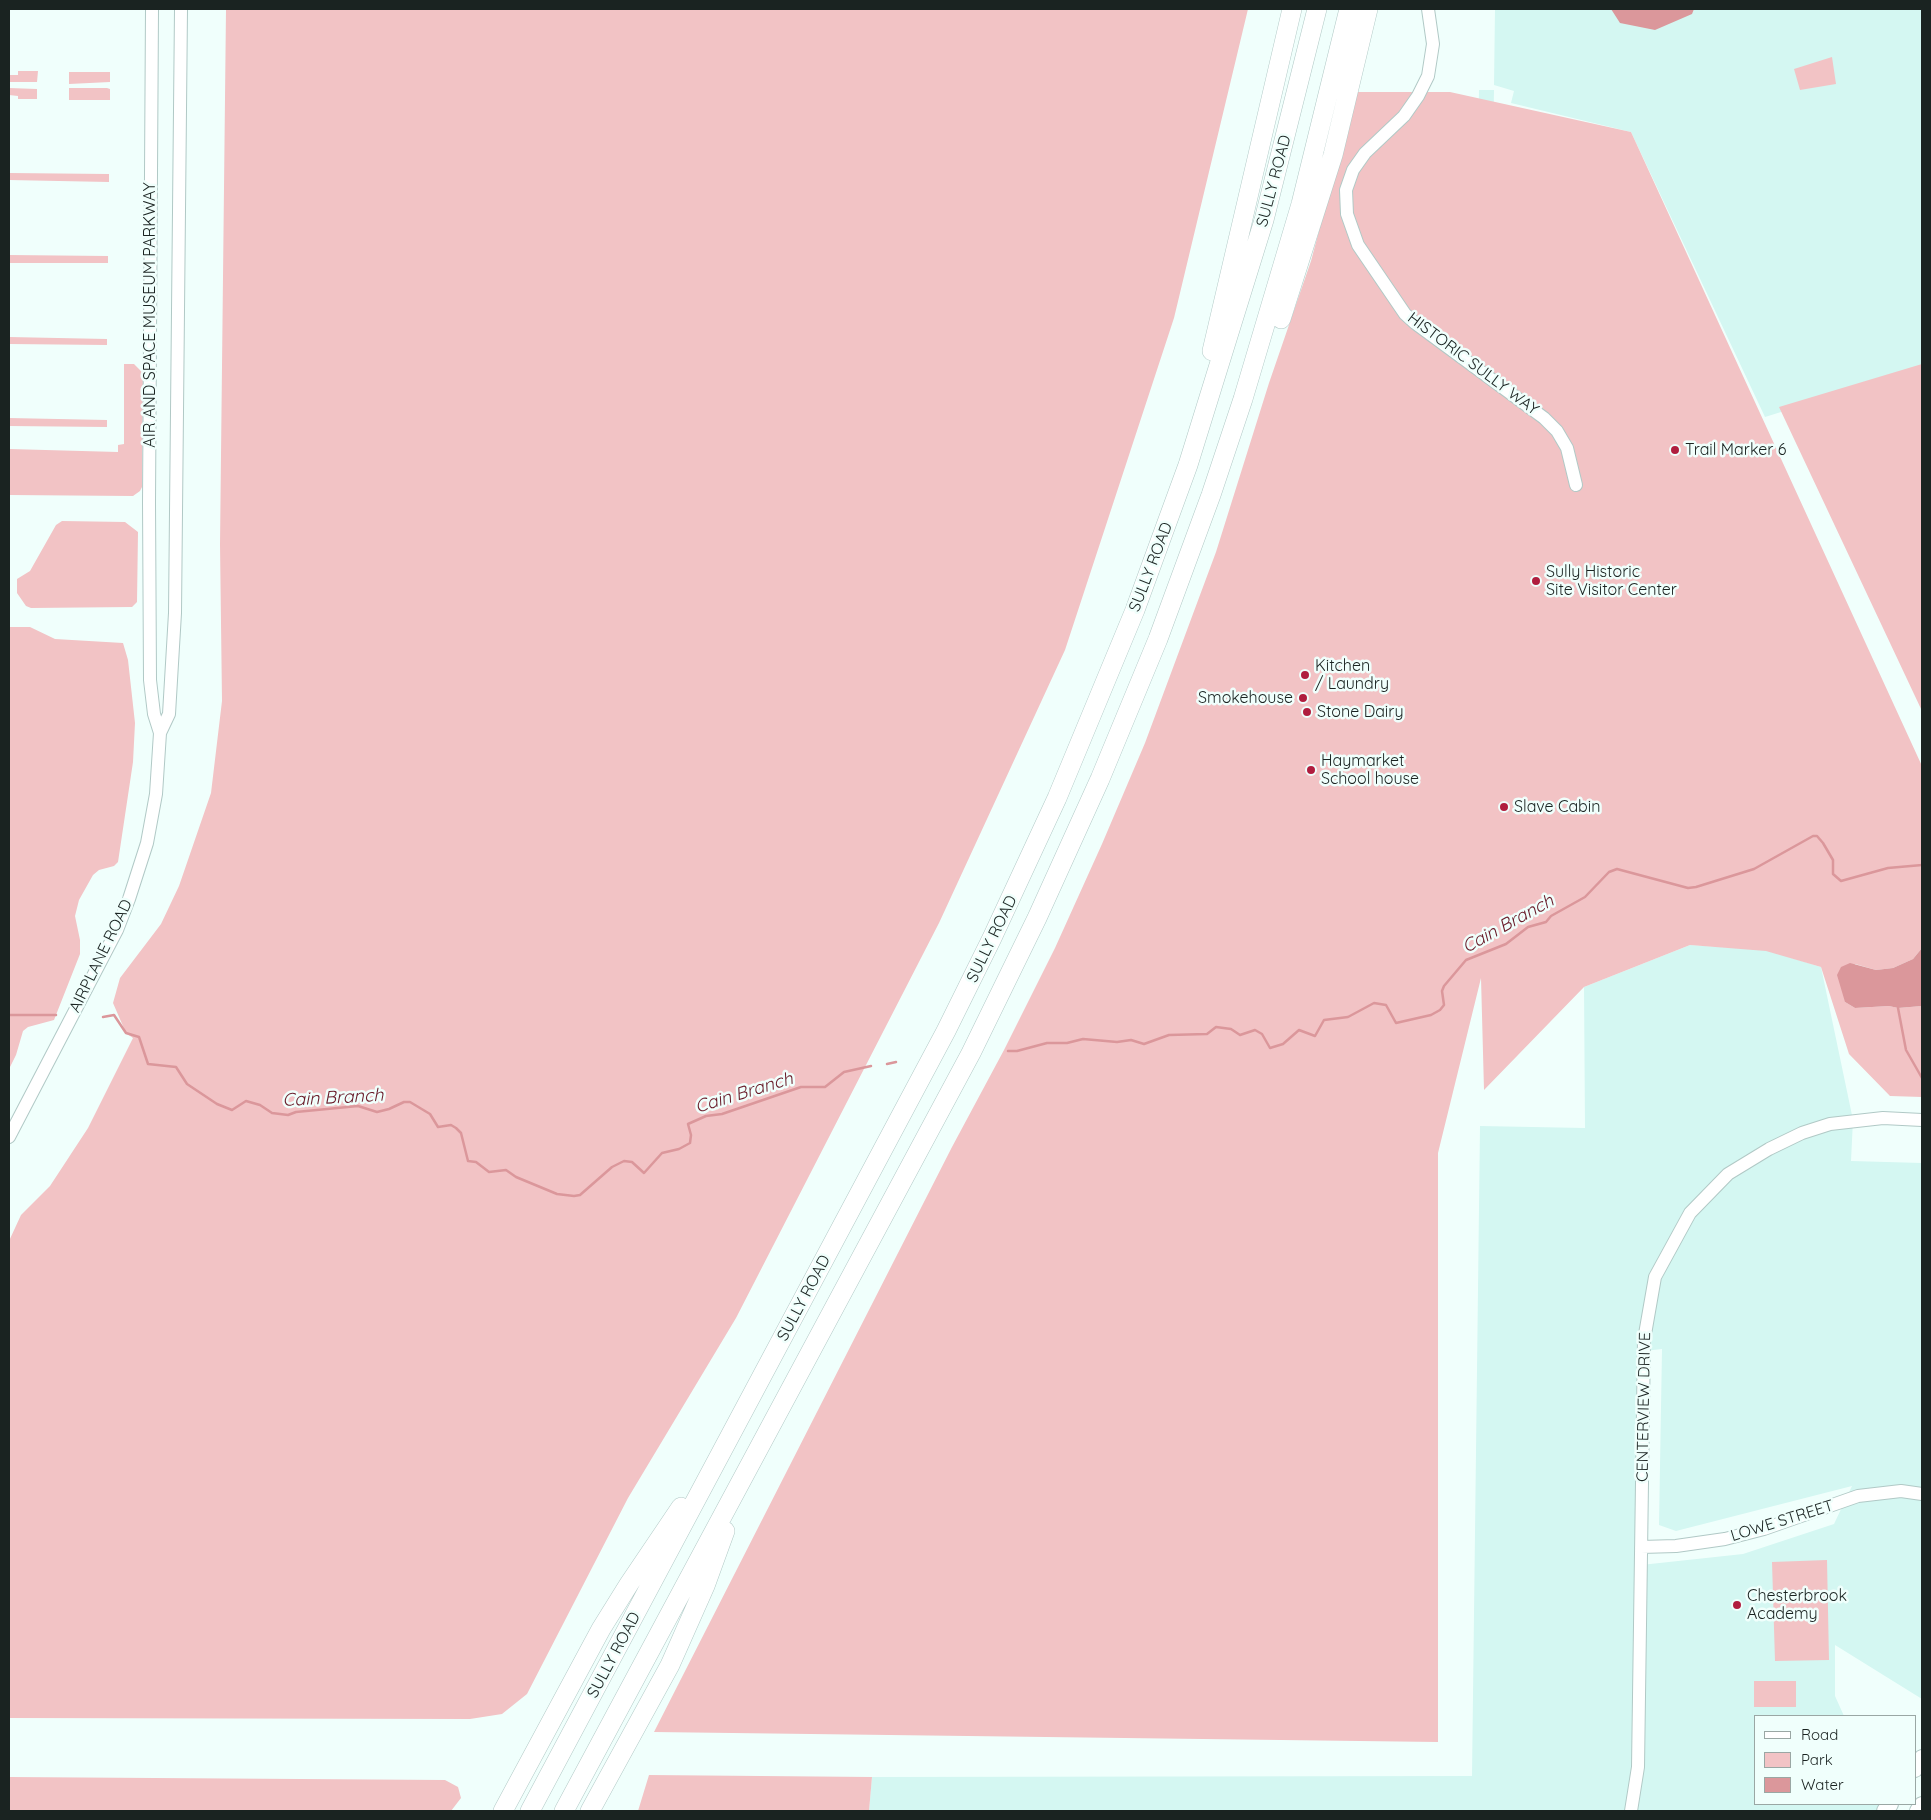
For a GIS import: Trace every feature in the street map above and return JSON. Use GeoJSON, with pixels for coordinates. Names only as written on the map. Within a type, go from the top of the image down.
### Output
{"type":"FeatureCollection","features":[{"type":"Feature","properties":{"kind":"highway","name":"SULLY ROAD"},"geometry":{"type":"LineString","coordinates":[[530,1811],[946,1031],[1000,923],[1097,705],[1172,513],[1235,320],[1264,220],[1316,9]]}},
{"type":"Feature","properties":{"kind":"highway","name":"SULLY ROAD"},"geometry":{"type":"LineString","coordinates":[[564,1811],[962,1068],[1054,882],[1100,778],[1158,639],[1211,495],[1243,399],[1303,196],[1349,9]]}},
{"type":"Feature","properties":{"kind":"highway"},"geometry":{"type":"LineString","coordinates":[[1243,399],[1281,319],[1333,155],[1368,9]]}},
{"type":"Feature","properties":{"kind":"highway"},"geometry":{"type":"LineString","coordinates":[[1172,513],[1179,453],[1220,323],[1292,10]]}},
{"type":"Feature","properties":{"kind":"highway"},"geometry":{"type":"LineString","coordinates":[[503,1811],[601,1629],[628,1584],[737,1422]]}},
{"type":"Feature","properties":{"kind":"highway"},"geometry":{"type":"LineString","coordinates":[[594,1807],[685,1634],[755,1456]]}},
{"type":"Feature","properties":{"kind":"highway"},"geometry":{"type":"LineString","coordinates":[[496,1811],[518,1783]]}},
{"type":"Feature","properties":{"kind":"main road"},"geometry":{"type":"LineString","coordinates":[[1918,1811],[1922,1805]]}},
{"type":"Feature","properties":{"kind":"street","name":"AIR AND SPACE MUSEUM PARKWAY"},"geometry":{"type":"LineString","coordinates":[[150,622],[152,9]]}},
{"type":"Feature","properties":{"kind":"street","name":"AIR AND SPACE MUSEUM PARKWAY"},"geometry":{"type":"LineString","coordinates":[[174,621],[181,9]]}},
{"type":"Feature","properties":{"kind":"street","name":"HISTORIC SULLY WAY"},"geometry":{"type":"LineString","coordinates":[[1428,9],[1433,44],[1428,76],[1418,96],[1404,116],[1365,153],[1352,170],[1346,201],[1347,214],[1358,245],[1386,288],[1410,318],[1544,418],[1557,431],[1567,448],[1576,485]]}},
{"type":"Feature","properties":{"kind":"street","name":"AIRPLANE ROAD"},"geometry":{"type":"LineString","coordinates":[[9,1137],[117,930],[147,844],[154,810],[160,733],[169,714],[174,621]]}},
{"type":"Feature","properties":{"kind":"street","name":"AIRPLANE ROAD"},"geometry":{"type":"LineString","coordinates":[[150,622],[150,680],[154,714],[160,733]]}},
{"type":"Feature","properties":{"kind":"street","name":"CENTERVIEW DRIVE"},"geometry":{"type":"LineString","coordinates":[[1631,1811],[1638,1767],[1646,1324],[1655,1277],[1690,1213],[1728,1174],[1769,1149],[1802,1132],[1853,1120],[1883,1118],[1922,1120]]}},
{"type":"Feature","properties":{"kind":"street","name":"LOWE STREET"},"geometry":{"type":"LineString","coordinates":[[1641,1547],[1676,1546],[1725,1539],[1764,1529],[1858,1496],[1892,1492],[1922,1494]]}},
{"type":"Feature","properties":{"kind":"shaded area"},"geometry":{"type":"Polygon","coordinates":[[[1495,9],[1922,9],[1922,368],[1765,417],[1631,132],[1511,103],[1514,91],[1494,85],[1495,9]]]}},
{"type":"Feature","properties":{"kind":"shaded area"},"geometry":{"type":"Polygon","coordinates":[[[1479,90],[1494,90],[1493,144],[1478,143],[1479,90]]]}},
{"type":"Feature","properties":{"kind":"shaded area"},"geometry":{"type":"Polygon","coordinates":[[[1690,945],[1766,950],[1821,967],[1853,1120],[1851,1161],[1922,1163],[1922,1699],[1835,1645],[1835,1696],[1844,1715],[1754,1715],[1754,1805],[1885,1805],[1885,1811],[869,1811],[872,1777],[1472,1776],[1480,1126],[1585,1128],[1584,987],[1690,945]],[[1662,1349],[1644,1351],[1641,1565],[1743,1554],[1834,1524],[1852,1486],[1676,1531],[1659,1525],[1662,1349]]]}},
{"type":"Feature","properties":{"kind":"green space"},"geometry":{"type":"Polygon","coordinates":[[[226,9],[1248,9],[1174,318],[1065,650],[939,923],[736,1318],[628,1498],[527,1694],[502,1714],[470,1719],[9,1718],[9,1241],[21,1215],[50,1186],[88,1128],[133,1038],[126,1033],[113,1003],[120,978],[161,924],[179,886],[211,793],[222,701],[220,544],[226,9]]]}},
{"type":"Feature","properties":{"kind":"green space"},"geometry":{"type":"Polygon","coordinates":[[[1832,57],[1836,84],[1800,90],[1794,69],[1832,57]]]}},
{"type":"Feature","properties":{"kind":"green space"},"geometry":{"type":"Polygon","coordinates":[[[18,71],[38,71],[37,82],[9,82],[9,75],[18,75],[18,71]]]}},
{"type":"Feature","properties":{"kind":"green space"},"geometry":{"type":"Polygon","coordinates":[[[69,72],[110,72],[110,82],[69,84],[69,72]]]}},
{"type":"Feature","properties":{"kind":"green space"},"geometry":{"type":"Polygon","coordinates":[[[9,88],[37,89],[37,99],[18,99],[18,96],[9,95],[9,88]]]}},
{"type":"Feature","properties":{"kind":"green space"},"geometry":{"type":"Polygon","coordinates":[[[69,88],[107,88],[110,89],[110,100],[69,100],[69,88]]]}},
{"type":"Feature","properties":{"kind":"green space"},"geometry":{"type":"Polygon","coordinates":[[[1356,92],[1450,92],[1631,132],[1922,766],[1922,948],[1913,959],[1893,968],[1876,970],[1855,964],[1845,1002],[1855,1008],[1922,1006],[1922,1097],[1890,1096],[1849,1054],[1821,967],[1766,951],[1690,945],[1584,987],[1484,1090],[1481,978],[1438,1153],[1438,1742],[654,1732],[952,1147],[1004,1050],[1055,948],[1102,844],[1145,743],[1216,552],[1269,383],[1311,261],[1356,92]]]}},
{"type":"Feature","properties":{"kind":"green space"},"geometry":{"type":"Polygon","coordinates":[[[9,173],[109,174],[109,182],[9,180],[9,173]]]}},
{"type":"Feature","properties":{"kind":"green space"},"geometry":{"type":"Polygon","coordinates":[[[9,255],[108,256],[108,263],[9,263],[9,255]]]}},
{"type":"Feature","properties":{"kind":"green space"},"geometry":{"type":"Polygon","coordinates":[[[9,337],[107,339],[107,345],[9,344],[9,337]]]}},
{"type":"Feature","properties":{"kind":"green space"},"geometry":{"type":"Polygon","coordinates":[[[124,364],[134,364],[143,373],[142,487],[140,491],[133,496],[9,495],[9,449],[118,452],[118,445],[124,444],[124,364]]]}},
{"type":"Feature","properties":{"kind":"green space"},"geometry":{"type":"Polygon","coordinates":[[[1922,364],[1922,711],[1779,407],[1922,364]]]}},
{"type":"Feature","properties":{"kind":"green space"},"geometry":{"type":"Polygon","coordinates":[[[9,418],[107,420],[107,427],[9,426],[9,418]]]}},
{"type":"Feature","properties":{"kind":"green space"},"geometry":{"type":"Polygon","coordinates":[[[62,521],[125,522],[138,532],[137,602],[132,607],[31,608],[26,606],[17,593],[17,579],[30,571],[56,525],[62,521]]]}},
{"type":"Feature","properties":{"kind":"green space"},"geometry":{"type":"Polygon","coordinates":[[[9,627],[30,627],[55,639],[123,643],[128,660],[135,723],[133,762],[118,862],[114,866],[99,870],[93,875],[79,900],[75,916],[80,940],[80,954],[54,1020],[28,1027],[23,1031],[16,1055],[9,1069],[9,627]]]}},
{"type":"Feature","properties":{"kind":"green space"},"geometry":{"type":"Polygon","coordinates":[[[1827,1560],[1829,1660],[1775,1661],[1772,1562],[1827,1560]]]}},
{"type":"Feature","properties":{"kind":"green space"},"geometry":{"type":"Polygon","coordinates":[[[1754,1681],[1796,1681],[1796,1707],[1754,1707],[1754,1681]]]}},
{"type":"Feature","properties":{"kind":"green space"},"geometry":{"type":"Polygon","coordinates":[[[649,1775],[872,1777],[869,1811],[638,1811],[649,1775]]]}},
{"type":"Feature","properties":{"kind":"green space"},"geometry":{"type":"Polygon","coordinates":[[[9,1777],[445,1780],[458,1787],[461,1798],[451,1811],[9,1811],[9,1777]]]}},
{"type":"Feature","properties":{"kind":"water"},"geometry":{"type":"Polygon","coordinates":[[[1611,9],[1694,9],[1692,14],[1655,30],[1620,23],[1611,9]]]}},
{"type":"Feature","properties":{"kind":"water"},"geometry":{"type":"Polygon","coordinates":[[[1922,948],[1922,1006],[1855,1008],[1845,1002],[1837,975],[1841,967],[1850,963],[1876,970],[1893,968],[1913,959],[1922,948]]]}},
{"type":"Feature","properties":{"kind":"waterway","name":"Cain Branch"},"geometry":{"type":"LineString","coordinates":[[1008,1051],[1017,1051],[1047,1043],[1067,1043],[1083,1039],[1117,1042],[1131,1040],[1144,1044],[1169,1035],[1207,1034],[1216,1027],[1231,1029],[1240,1035],[1255,1030],[1262,1034],[1270,1048],[1283,1044],[1299,1030],[1315,1036],[1324,1020],[1348,1017],[1374,1003],[1386,1005],[1396,1023],[1431,1015],[1440,1010],[1444,1005],[1442,991],[1444,986],[1466,960],[1506,944],[1528,927],[1546,922],[1551,916],[1585,897],[1609,872],[1617,869],[1688,888],[1696,887],[1754,869],[1813,836],[1817,836],[1823,843],[1833,860],[1833,874],[1841,881],[1888,868],[1922,865]]}},
{"type":"Feature","properties":{"kind":"waterway"},"geometry":{"type":"LineString","coordinates":[[1898,1008],[1906,1050],[1922,1078]]}},
{"type":"Feature","properties":{"kind":"waterway","name":"Cain Branch"},"geometry":{"type":"LineString","coordinates":[[9,1015],[56,1015]]}},
{"type":"Feature","properties":{"kind":"waterway","name":"Cain Branch"},"geometry":{"type":"LineString","coordinates":[[103,1017],[114,1015],[126,1033],[139,1037],[148,1064],[176,1067],[187,1084],[217,1104],[232,1110],[246,1101],[260,1105],[272,1113],[288,1115],[296,1112],[358,1106],[377,1112],[404,1102],[410,1102],[430,1114],[438,1127],[451,1125],[461,1133],[468,1161],[476,1162],[489,1172],[506,1170],[516,1177],[557,1194],[574,1196],[580,1195],[612,1167],[624,1161],[632,1162],[644,1173],[662,1153],[679,1149],[690,1143],[691,1135],[688,1124],[706,1116],[722,1114],[801,1087],[825,1087],[844,1072],[871,1066]]}},
{"type":"Feature","properties":{"kind":"waterway","name":"Cain Branch"},"geometry":{"type":"LineString","coordinates":[[887,1064],[896,1062]]}},
{"type":"Feature","properties":{"kind":"place","name":"Trail Marker 6"},"geometry":{"type":"Point","coordinates":[1675,450]}},
{"type":"Feature","properties":{"kind":"place","name":"Sully Historic Site Visitor Center"},"geometry":{"type":"Point","coordinates":[1536,581]}},
{"type":"Feature","properties":{"kind":"place","name":"Kitchen / Laundry"},"geometry":{"type":"Point","coordinates":[1305,675]}},
{"type":"Feature","properties":{"kind":"place","name":"Smokehouse"},"geometry":{"type":"Point","coordinates":[1303,698]}},
{"type":"Feature","properties":{"kind":"place","name":"Stone Dairy"},"geometry":{"type":"Point","coordinates":[1307,712]}},
{"type":"Feature","properties":{"kind":"place","name":"Haymarket School house"},"geometry":{"type":"Point","coordinates":[1311,770]}},
{"type":"Feature","properties":{"kind":"place","name":"Slave Cabin"},"geometry":{"type":"Point","coordinates":[1504,807]}},
{"type":"Feature","properties":{"kind":"place","name":"Chesterbrook Academy"},"geometry":{"type":"Point","coordinates":[1737,1605]}}]}
